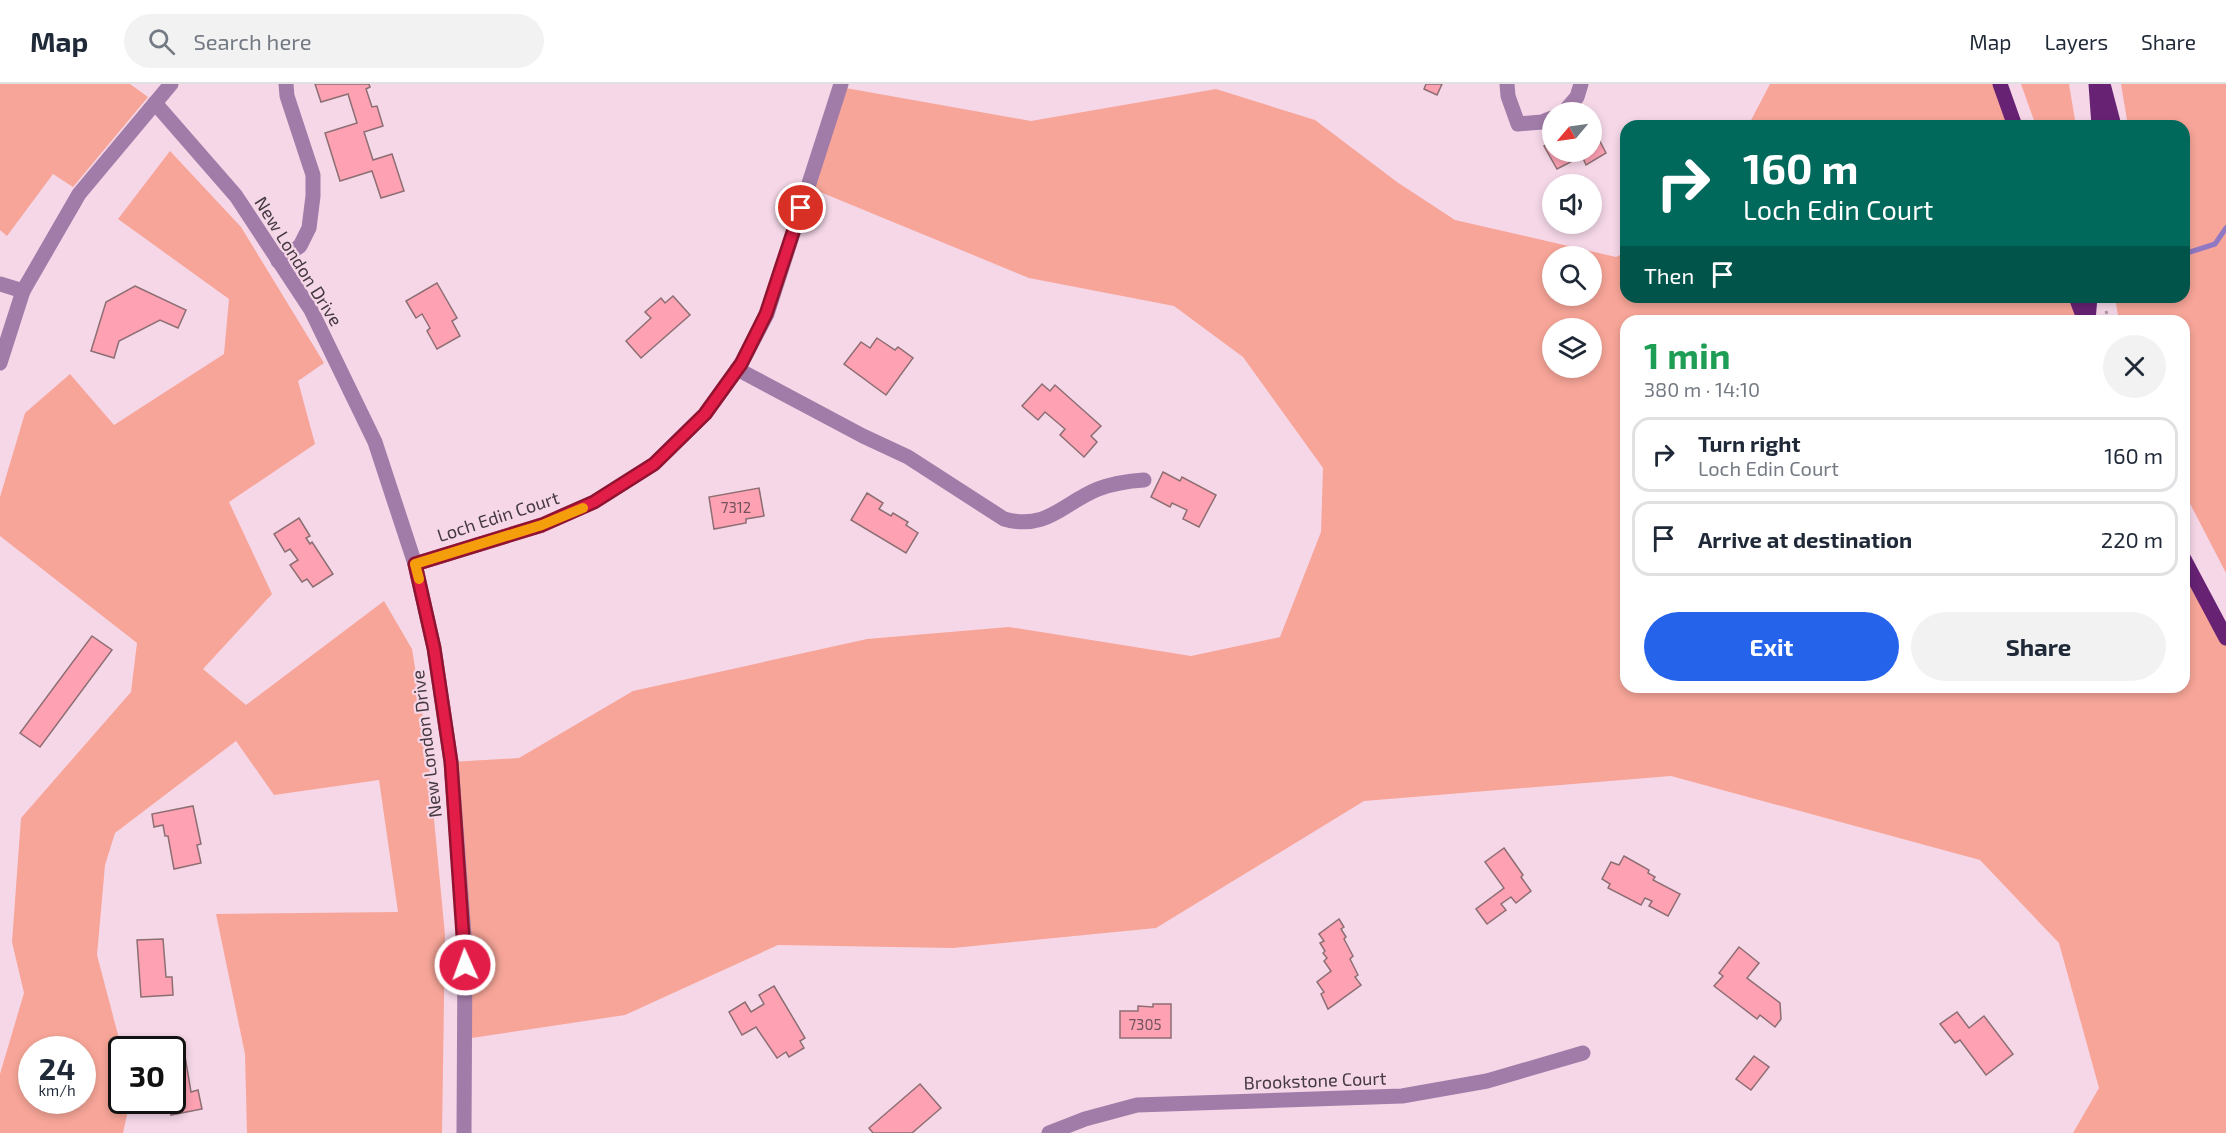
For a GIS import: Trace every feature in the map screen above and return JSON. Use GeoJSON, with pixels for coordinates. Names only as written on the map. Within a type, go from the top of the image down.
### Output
{"type":"FeatureCollection","features":[{"type":"Feature","properties":{"kind":"main road"},"geometry":{"type":"LineString","coordinates":[[2000,84],[2013,120]]}},
{"type":"Feature","properties":{"kind":"main road"},"geometry":{"type":"LineString","coordinates":[[2096,84],[2099,120]]}},
{"type":"Feature","properties":{"kind":"main road"},"geometry":{"type":"LineString","coordinates":[[2103,84],[2112,120]]}},
{"type":"Feature","properties":{"kind":"main road"},"geometry":{"type":"LineString","coordinates":[[2190,570],[2226,638]]}},
{"type":"Feature","properties":{"kind":"street"},"geometry":{"type":"LineString","coordinates":[[0,363],[7,316],[79,194],[171,84]]}},
{"type":"Feature","properties":{"kind":"street"},"geometry":{"type":"LineString","coordinates":[[278,261],[300,246],[309,228],[313,196],[313,175],[287,96],[286,84]]}},
{"type":"Feature","properties":{"kind":"street","name":"Loch Edin Court"},"geometry":{"type":"LineString","coordinates":[[415,564],[542,525],[594,502],[654,464],[705,414],[737,369],[766,314],[841,84]]}},
{"type":"Feature","properties":{"kind":"street"},"geometry":{"type":"LineString","coordinates":[[1507,84],[1508,96],[1518,124],[1542,122]]}},
{"type":"Feature","properties":{"kind":"street"},"geometry":{"type":"LineString","coordinates":[[1573,102],[1577,97],[1581,84]]}},
{"type":"Feature","properties":{"kind":"street","name":"New London Drive"},"geometry":{"type":"LineString","coordinates":[[155,103],[236,196],[311,310],[375,442],[415,564],[434,648],[451,762],[465,948],[464,1133]]}},
{"type":"Feature","properties":{"kind":"street"},"geometry":{"type":"LineString","coordinates":[[0,284],[23,291]]}},
{"type":"Feature","properties":{"kind":"street"},"geometry":{"type":"LineString","coordinates":[[737,369],[863,436],[908,456],[955,489],[1004,519],[1018,523],[1038,522],[1096,490],[1117,482],[1144,480]]}},
{"type":"Feature","properties":{"kind":"street","name":"Brookstone Court"},"geometry":{"type":"LineString","coordinates":[[1048,1133],[1085,1119],[1137,1105],[1402,1096],[1487,1081],[1583,1053]]}},
{"type":"Feature","properties":{"kind":"shaded area"},"geometry":{"type":"Polygon","coordinates":[[[0,84],[130,84],[148,97],[73,187],[53,174],[7,236],[0,230],[0,84]]]}},
{"type":"Feature","properties":{"kind":"shaded area"},"geometry":{"type":"Polygon","coordinates":[[[1770,84],[2000,84],[2013,120],[1751,120],[1770,84]]]}},
{"type":"Feature","properties":{"kind":"shaded area"},"geometry":{"type":"Polygon","coordinates":[[[2021,84],[2069,84],[2075,120],[2034,120],[2021,84]]]}},
{"type":"Feature","properties":{"kind":"shaded area"},"geometry":{"type":"Polygon","coordinates":[[[2121,84],[2226,84],[2226,573],[2190,504],[2190,315],[2118,315],[2116,303],[2190,303],[2190,120],[2127,120],[2121,84]]]}},
{"type":"Feature","properties":{"kind":"shaded area"},"geometry":{"type":"Polygon","coordinates":[[[840,87],[1031,121],[1216,89],[1315,120],[1397,182],[1455,220],[1568,246],[1542,246],[1542,306],[1602,306],[1602,254],[1616,257],[1620,255],[1620,303],[2078,303],[2083,315],[1620,315],[1620,693],[2190,693],[2190,570],[2226,638],[2226,1133],[2073,1133],[2099,1088],[2059,943],[1980,860],[1671,776],[1364,801],[1156,928],[953,948],[778,945],[625,1015],[465,1039],[451,762],[519,758],[633,691],[867,639],[1009,627],[1191,656],[1280,637],[1321,532],[1323,468],[1243,357],[1174,306],[1029,278],[808,187],[840,87]]]}},
{"type":"Feature","properties":{"kind":"shaded area"},"geometry":{"type":"Polygon","coordinates":[[[170,151],[241,227],[324,363],[298,381],[315,444],[229,502],[272,594],[203,669],[246,705],[384,601],[412,649],[426,735],[445,935],[442,1133],[247,1133],[245,1054],[216,914],[398,912],[379,780],[274,795],[236,741],[115,833],[105,865],[97,955],[118,1036],[108,1036],[108,1114],[127,1114],[123,1133],[0,1133],[0,1074],[24,993],[12,942],[21,818],[131,692],[137,643],[0,536],[0,497],[25,413],[70,374],[114,425],[224,354],[229,299],[118,219],[170,151]]]}},
{"type":"Feature","properties":{"kind":"building"},"geometry":{"type":"Polygon","coordinates":[[[315,84],[369,84],[370,87],[366,89],[372,107],[377,106],[383,126],[364,132],[373,160],[392,154],[404,191],[381,198],[372,171],[340,181],[325,133],[357,123],[348,94],[321,102],[315,84]]]}},
{"type":"Feature","properties":{"kind":"building"},"geometry":{"type":"Polygon","coordinates":[[[1426,84],[1442,84],[1437,95],[1424,89],[1426,84]]]}},
{"type":"Feature","properties":{"kind":"building"},"geometry":{"type":"Polygon","coordinates":[[[1553,162],[1570,162],[1557,169],[1553,162]]]}},
{"type":"Feature","properties":{"kind":"building"},"geometry":{"type":"Polygon","coordinates":[[[437,283],[457,318],[452,321],[460,336],[437,349],[427,331],[430,328],[422,314],[416,318],[406,301],[437,283]]]}},
{"type":"Feature","properties":{"kind":"building"},"geometry":{"type":"Polygon","coordinates":[[[135,286],[186,310],[178,328],[160,320],[119,341],[114,358],[91,351],[106,302],[135,286]]]}},
{"type":"Feature","properties":{"kind":"building"},"geometry":{"type":"Polygon","coordinates":[[[673,296],[690,315],[641,358],[626,341],[651,318],[645,312],[661,298],[665,303],[673,296]]]}},
{"type":"Feature","properties":{"kind":"building"},"geometry":{"type":"Polygon","coordinates":[[[877,338],[895,350],[898,347],[913,358],[886,395],[844,364],[861,342],[870,348],[877,338]]]}},
{"type":"Feature","properties":{"kind":"building"},"geometry":{"type":"Polygon","coordinates":[[[1042,384],[1050,391],[1055,385],[1101,426],[1091,436],[1097,442],[1084,457],[1060,435],[1065,429],[1045,412],[1038,420],[1022,406],[1042,384]]]}},
{"type":"Feature","properties":{"kind":"building"},"geometry":{"type":"Polygon","coordinates":[[[1163,472],[1180,481],[1182,477],[1216,495],[1199,527],[1183,519],[1187,510],[1172,503],[1170,507],[1151,497],[1163,472]]]}},
{"type":"Feature","properties":{"kind":"building"},"geometry":{"type":"Polygon","coordinates":[[[759,488],[764,516],[746,519],[746,523],[714,529],[709,497],[759,488]]]}},
{"type":"Feature","properties":{"kind":"building"},"geometry":{"type":"Polygon","coordinates":[[[867,493],[883,503],[879,509],[891,516],[893,513],[908,522],[906,525],[918,533],[906,553],[851,520],[867,493]]]}},
{"type":"Feature","properties":{"kind":"building"},"geometry":{"type":"Polygon","coordinates":[[[299,518],[310,536],[306,538],[310,544],[312,542],[333,574],[313,587],[307,579],[302,582],[290,565],[298,560],[290,549],[285,552],[274,534],[299,518]]]}},
{"type":"Feature","properties":{"kind":"building"},"geometry":{"type":"Polygon","coordinates":[[[92,636],[112,650],[40,747],[20,733],[92,636]]]}},
{"type":"Feature","properties":{"kind":"building"},"geometry":{"type":"Polygon","coordinates":[[[193,806],[201,844],[197,845],[201,863],[174,869],[168,836],[165,836],[163,825],[154,827],[152,814],[193,806]]]}},
{"type":"Feature","properties":{"kind":"building"},"geometry":{"type":"Polygon","coordinates":[[[1504,848],[1531,891],[1516,903],[1511,897],[1501,904],[1506,910],[1487,924],[1476,909],[1504,888],[1485,862],[1504,848]]]}},
{"type":"Feature","properties":{"kind":"building"},"geometry":{"type":"Polygon","coordinates":[[[1624,856],[1649,870],[1648,873],[1655,877],[1653,880],[1680,894],[1668,916],[1649,906],[1652,901],[1645,898],[1641,905],[1608,888],[1610,884],[1602,879],[1611,862],[1619,865],[1624,856]]]}},
{"type":"Feature","properties":{"kind":"building"},"geometry":{"type":"Polygon","coordinates":[[[1339,919],[1344,927],[1341,929],[1346,937],[1344,939],[1353,956],[1350,959],[1358,975],[1355,977],[1361,985],[1328,1009],[1321,994],[1324,992],[1317,982],[1331,971],[1324,961],[1327,958],[1320,943],[1324,941],[1319,934],[1339,919]]]}},
{"type":"Feature","properties":{"kind":"building"},"geometry":{"type":"Polygon","coordinates":[[[163,939],[166,977],[172,977],[173,995],[141,997],[137,940],[163,939]]]}},
{"type":"Feature","properties":{"kind":"building"},"geometry":{"type":"Polygon","coordinates":[[[1739,947],[1759,963],[1747,978],[1780,1003],[1781,1019],[1775,1027],[1760,1015],[1757,1019],[1714,986],[1723,976],[1719,973],[1739,947]]]}},
{"type":"Feature","properties":{"kind":"building"},"geometry":{"type":"Polygon","coordinates":[[[774,986],[805,1038],[800,1041],[804,1048],[789,1057],[786,1052],[777,1058],[756,1027],[742,1035],[729,1012],[745,1002],[751,1012],[764,1004],[759,995],[774,986]]]}},
{"type":"Feature","properties":{"kind":"building"},"geometry":{"type":"Polygon","coordinates":[[[1153,1004],[1171,1004],[1171,1038],[1120,1038],[1120,1011],[1138,1011],[1138,1006],[1153,1007],[1153,1004]]]}},
{"type":"Feature","properties":{"kind":"building"},"geometry":{"type":"Polygon","coordinates":[[[1957,1012],[1969,1028],[1984,1016],[2013,1054],[1986,1075],[1960,1040],[1955,1043],[1940,1024],[1957,1012]]]}},
{"type":"Feature","properties":{"kind":"building"},"geometry":{"type":"Polygon","coordinates":[[[1754,1056],[1769,1067],[1751,1090],[1736,1079],[1754,1056]]]}},
{"type":"Feature","properties":{"kind":"building"},"geometry":{"type":"Polygon","coordinates":[[[186,1062],[191,1092],[198,1090],[202,1109],[186,1112],[186,1062]]]}},
{"type":"Feature","properties":{"kind":"building"},"geometry":{"type":"Polygon","coordinates":[[[920,1084],[941,1108],[912,1133],[873,1133],[869,1128],[920,1084]]]}},
{"type":"Feature","properties":{"kind":"waterway"},"geometry":{"type":"LineString","coordinates":[[2190,252],[2215,244],[2226,228]]}},
{"type":"Feature","properties":{"kind":"slow traffic"},"geometry":{"type":"LineString","coordinates":[[419,579],[415,564],[542,525],[583,508]]}},
{"type":"Feature","properties":{"kind":"route"},"geometry":{"type":"LineString","coordinates":[[465,965],[451,762],[434,648],[415,564],[542,525],[594,502],[654,464],[705,414],[741,364],[766,314],[801,208]]}}]}
